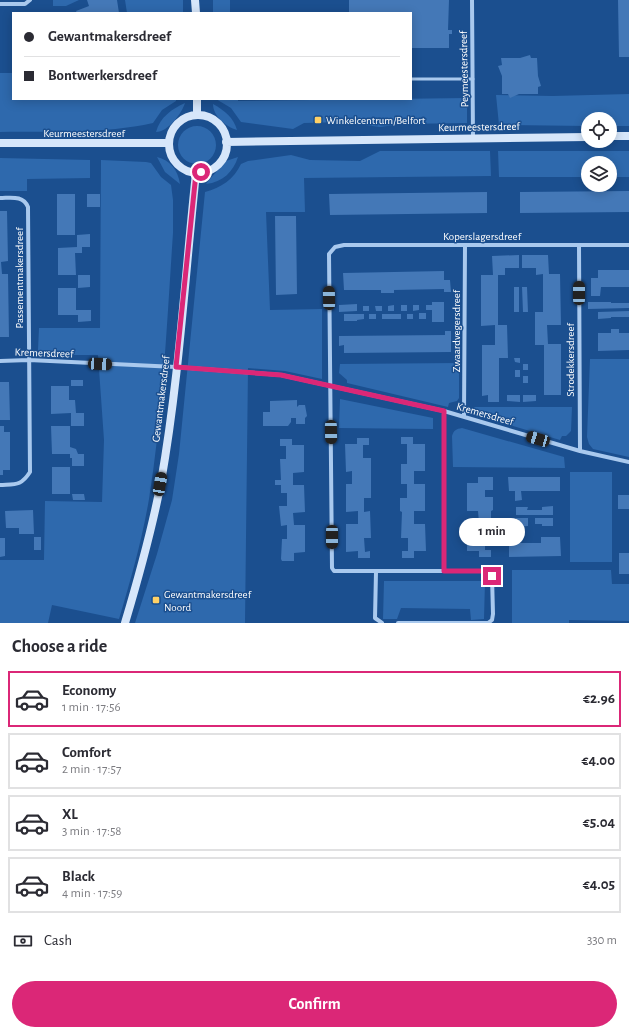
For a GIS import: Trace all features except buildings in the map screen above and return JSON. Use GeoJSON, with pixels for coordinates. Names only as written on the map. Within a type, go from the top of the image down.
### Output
{"type":"FeatureCollection","features":[{"type":"Feature","properties":{"kind":"street"},"geometry":{"type":"LineString","coordinates":[[195,0],[196,12]]}},
{"type":"Feature","properties":{"kind":"street","name":"Peymeestersdreef"},"geometry":{"type":"LineString","coordinates":[[472,0],[474,138]]}},
{"type":"Feature","properties":{"kind":"street"},"geometry":{"type":"LineString","coordinates":[[0,4],[25,4],[29,1]]}},
{"type":"Feature","properties":{"kind":"street"},"geometry":{"type":"LineString","coordinates":[[196,100],[197,115]]}},
{"type":"Feature","properties":{"kind":"street"},"geometry":{"type":"LineString","coordinates":[[197,115],[208,117],[215,121],[223,130],[226,142],[225,154],[220,163],[206,172],[196,173],[186,170],[176,163],[170,151],[169,143],[170,135],[177,123],[188,117],[197,115]]}},
{"type":"Feature","properties":{"kind":"street"},"geometry":{"type":"LineString","coordinates":[[617,136],[629,136]]}},
{"type":"Feature","properties":{"kind":"street","name":"Keurmeestersdreef"},"geometry":{"type":"LineString","coordinates":[[226,142],[581,137]]}},
{"type":"Feature","properties":{"kind":"street","name":"Keurmeestersdreef"},"geometry":{"type":"LineString","coordinates":[[0,144],[169,143]]}},
{"type":"Feature","properties":{"kind":"street","name":"Gewantmakersdreef"},"geometry":{"type":"LineString","coordinates":[[125,623],[142,566],[155,512],[167,447],[196,173]]}},
{"type":"Feature","properties":{"kind":"street","name":"Passementmakersdreef"},"geometry":{"type":"LineString","coordinates":[[0,198],[20,198],[26,202],[28,207],[30,472],[25,480],[18,484],[0,485]]}},
{"type":"Feature","properties":{"kind":"street","name":"Koperslagersdreef"},"geometry":{"type":"LineString","coordinates":[[331,386],[329,262],[330,254],[335,247],[344,245],[629,245]]}},
{"type":"Feature","properties":{"kind":"street","name":"Strodekkersdreef"},"geometry":{"type":"LineString","coordinates":[[579,245],[580,451]]}},
{"type":"Feature","properties":{"kind":"street","name":"Zwaardvegersdreef"},"geometry":{"type":"LineString","coordinates":[[464,417],[465,246]]}},
{"type":"Feature","properties":{"kind":"street","name":"Kremersdreef"},"geometry":{"type":"LineString","coordinates":[[0,361],[29,360],[176,367],[281,375],[444,411],[580,451],[629,462]]}},
{"type":"Feature","properties":{"kind":"street"},"geometry":{"type":"LineString","coordinates":[[331,386],[332,568],[336,571],[376,572],[487,571],[492,576],[492,620],[488,623],[398,623]]}},
{"type":"Feature","properties":{"kind":"street"},"geometry":{"type":"LineString","coordinates":[[444,411],[444,571]]}},
{"type":"Feature","properties":{"kind":"street"},"geometry":{"type":"LineString","coordinates":[[376,572],[375,618],[382,623]]}},
{"type":"Feature","properties":{"kind":"lane"},"geometry":{"type":"LineString","coordinates":[[412,79],[473,79]]}},
{"type":"Feature","properties":{"kind":"shaded area"},"geometry":{"type":"Polygon","coordinates":[[[53,0],[79,0],[66,6],[53,6],[53,0]]]}},
{"type":"Feature","properties":{"kind":"shaded area"},"geometry":{"type":"Polygon","coordinates":[[[125,0],[183,0],[183,12],[127,12],[125,0]]]}},
{"type":"Feature","properties":{"kind":"shaded area"},"geometry":{"type":"Polygon","coordinates":[[[213,0],[230,0],[230,12],[213,12],[213,0]]]}},
{"type":"Feature","properties":{"kind":"shaded area"},"geometry":{"type":"Polygon","coordinates":[[[0,73],[12,73],[12,100],[176,100],[162,110],[153,123],[134,127],[77,131],[0,132],[0,73]]]}},
{"type":"Feature","properties":{"kind":"shaded area"},"geometry":{"type":"Polygon","coordinates":[[[629,94],[629,126],[617,126],[617,112],[581,112],[581,126],[499,125],[496,95],[553,96],[629,94]]]}},
{"type":"Feature","properties":{"kind":"shaded area"},"geometry":{"type":"Polygon","coordinates":[[[467,98],[467,123],[402,124],[380,127],[343,122],[304,123],[293,129],[241,122],[231,108],[218,100],[412,100],[412,99],[467,98]]]}},
{"type":"Feature","properties":{"kind":"shaded area"},"geometry":{"type":"Polygon","coordinates":[[[185,103],[181,112],[170,125],[161,131],[156,132],[160,122],[167,114],[185,103]]]}},
{"type":"Feature","properties":{"kind":"shaded area"},"geometry":{"type":"Polygon","coordinates":[[[213,104],[228,115],[234,122],[237,130],[225,124],[218,117],[215,113],[213,104]]]}},
{"type":"Feature","properties":{"kind":"shaded area"},"geometry":{"type":"Polygon","coordinates":[[[197,126],[210,132],[216,145],[210,158],[197,164],[184,158],[178,145],[184,132],[197,126]]]}},
{"type":"Feature","properties":{"kind":"shaded area"},"geometry":{"type":"Polygon","coordinates":[[[380,151],[490,151],[491,176],[304,178],[305,212],[266,212],[270,310],[322,309],[322,379],[285,371],[248,368],[245,623],[135,623],[172,500],[179,454],[205,192],[222,185],[235,174],[241,164],[248,161],[291,155],[310,160],[360,161],[380,151]]]}},
{"type":"Feature","properties":{"kind":"shaded area"},"geometry":{"type":"Polygon","coordinates":[[[498,151],[629,151],[629,177],[617,177],[617,156],[581,156],[581,177],[499,177],[498,151]]]}},
{"type":"Feature","properties":{"kind":"shaded area"},"geometry":{"type":"Polygon","coordinates":[[[157,157],[162,158],[173,166],[180,184],[165,172],[157,157]]]}},
{"type":"Feature","properties":{"kind":"shaded area"},"geometry":{"type":"Polygon","coordinates":[[[238,157],[230,172],[222,179],[206,184],[226,161],[238,157]]]}},
{"type":"Feature","properties":{"kind":"shaded area"},"geometry":{"type":"Polygon","coordinates":[[[0,158],[90,160],[90,178],[27,179],[27,191],[0,191],[0,158]]]}},
{"type":"Feature","properties":{"kind":"shaded area"},"geometry":{"type":"Polygon","coordinates":[[[101,160],[151,163],[161,177],[171,185],[173,200],[173,233],[158,433],[149,499],[143,529],[119,619],[52,605],[48,623],[0,623],[0,560],[44,560],[45,501],[102,502],[104,440],[98,355],[49,355],[43,354],[38,350],[39,328],[100,328],[101,160]]]}},
{"type":"Feature","properties":{"kind":"shaded area"},"geometry":{"type":"Polygon","coordinates":[[[590,359],[629,359],[629,457],[593,449],[589,444],[587,437],[590,359]]]}},
{"type":"Feature","properties":{"kind":"shaded area"},"geometry":{"type":"Polygon","coordinates":[[[459,363],[459,398],[457,401],[449,403],[448,407],[347,383],[347,380],[339,373],[340,364],[459,363]]]}},
{"type":"Feature","properties":{"kind":"shaded area"},"geometry":{"type":"Polygon","coordinates":[[[340,399],[433,418],[433,429],[339,428],[340,399]]]}},
{"type":"Feature","properties":{"kind":"shaded area"},"geometry":{"type":"Polygon","coordinates":[[[474,407],[572,407],[571,431],[566,436],[562,436],[560,440],[480,416],[474,407]]]}},
{"type":"Feature","properties":{"kind":"shaded area"},"geometry":{"type":"Polygon","coordinates":[[[462,428],[564,457],[565,468],[453,467],[452,436],[456,430],[462,428]]]}},
{"type":"Feature","properties":{"kind":"shaded area"},"geometry":{"type":"Polygon","coordinates":[[[570,472],[612,472],[612,562],[570,562],[570,472]]]}},
{"type":"Feature","properties":{"kind":"shaded area"},"geometry":{"type":"Polygon","coordinates":[[[512,570],[611,570],[612,584],[629,584],[629,621],[569,620],[569,623],[512,623],[512,570]]]}},
{"type":"Feature","properties":{"kind":"shaded area"},"geometry":{"type":"Polygon","coordinates":[[[384,581],[485,581],[484,619],[471,620],[470,609],[401,608],[397,619],[383,619],[384,581]]]}},
{"type":"Feature","properties":{"kind":"place","name":"Winkelcentrum/Belfort"},"geometry":{"type":"Point","coordinates":[318,120]}},
{"type":"Feature","properties":{"kind":"place","name":"Gewantmakersdreef Noord"},"geometry":{"type":"Point","coordinates":[156,600]}},
{"type":"Feature","properties":{"kind":"route"},"geometry":{"type":"LineString","coordinates":[[201,172],[196,173],[176,367],[281,375],[444,411],[444,571],[487,571],[492,576]]}}]}
